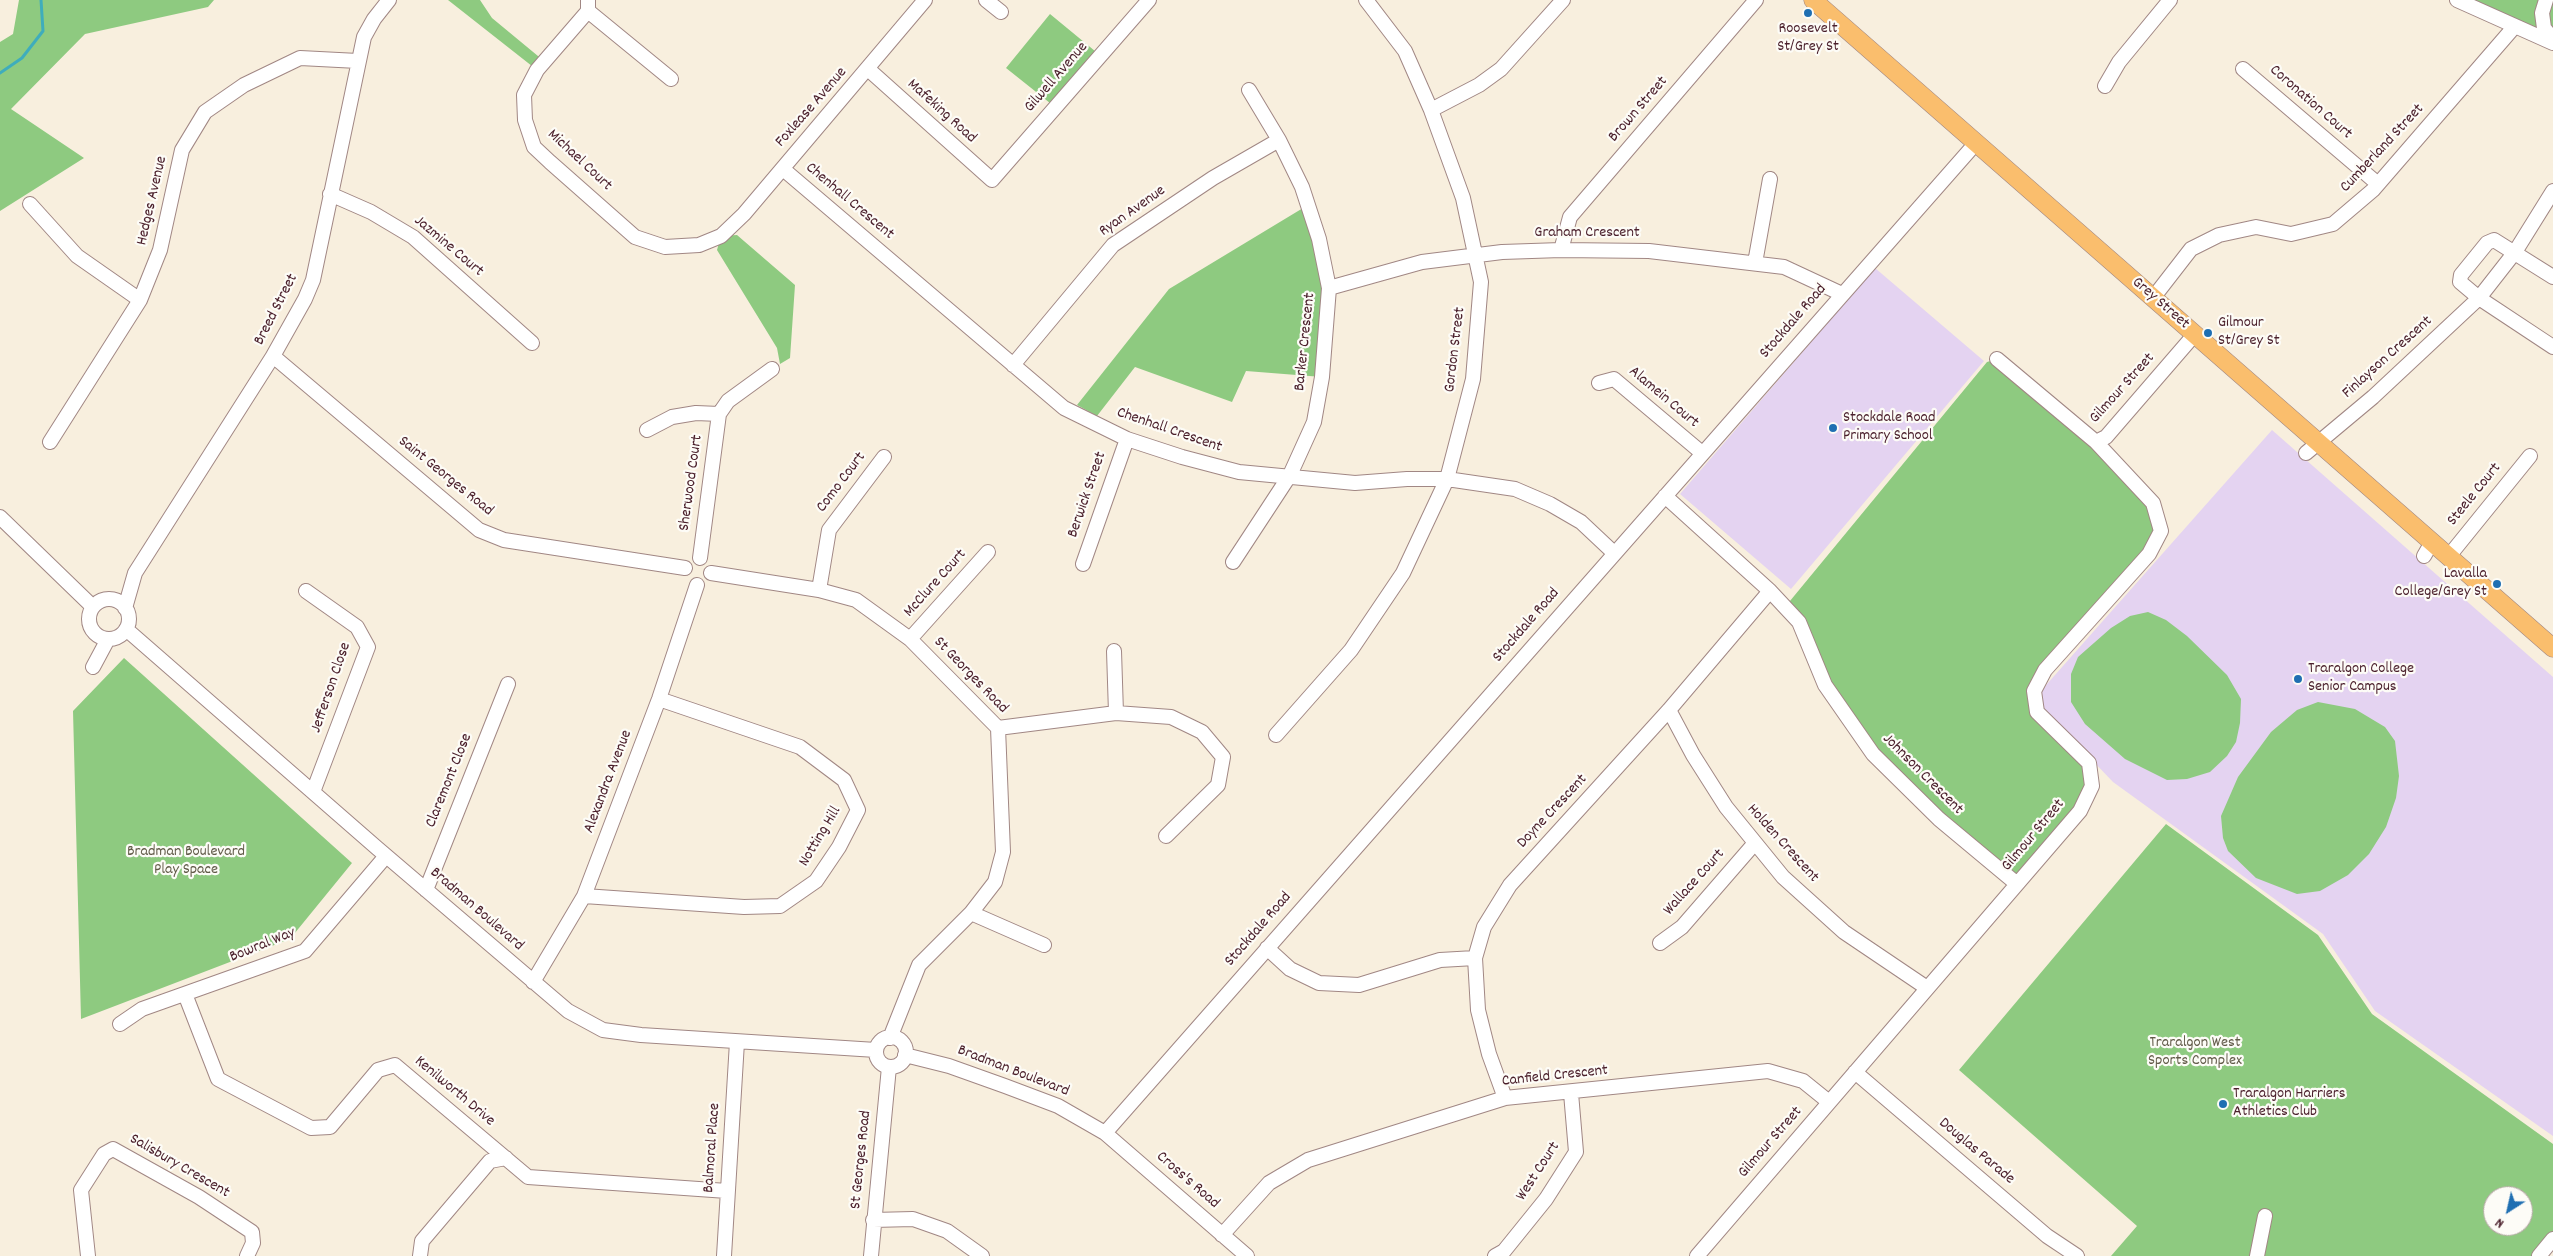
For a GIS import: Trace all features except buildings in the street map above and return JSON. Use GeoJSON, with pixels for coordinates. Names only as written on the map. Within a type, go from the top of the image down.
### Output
{"type":"FeatureCollection","features":[{"type":"Feature","properties":{"kind":"main road","name":"Grey Street"},"geometry":{"type":"LineString","coordinates":[[1813,0],[2195,334],[2312,448],[2428,549],[2448,556],[2553,648]]}},
{"type":"Feature","properties":{"kind":"street","name":"Breed Street"},"geometry":{"type":"LineString","coordinates":[[125,608],[135,574],[273,356],[313,280],[364,37],[374,19],[389,0]]}},
{"type":"Feature","properties":{"kind":"street","name":"Foxlease Avenue"},"geometry":{"type":"LineString","coordinates":[[721,236],[744,214],[783,169],[925,0]]}},
{"type":"Feature","properties":{"kind":"street"},"geometry":{"type":"LineString","coordinates":[[986,0],[1000,12]]}},
{"type":"Feature","properties":{"kind":"street","name":"Gilwell Avenue"},"geometry":{"type":"LineString","coordinates":[[992,180],[1149,0]]}},
{"type":"Feature","properties":{"kind":"street","name":"Gordon Street"},"geometry":{"type":"LineString","coordinates":[[1276,735],[1351,650],[1402,573],[1447,480],[1473,379],[1481,282],[1474,257],[1463,198],[1431,110],[1405,51],[1366,0]]}},
{"type":"Feature","properties":{"kind":"street"},"geometry":{"type":"LineString","coordinates":[[1431,110],[1479,85],[1501,69],[1563,0]]}},
{"type":"Feature","properties":{"kind":"street","name":"Brown Street"},"geometry":{"type":"LineString","coordinates":[[1560,250],[1570,217],[1756,0]]}},
{"type":"Feature","properties":{"kind":"street"},"geometry":{"type":"LineString","coordinates":[[2105,86],[2119,62],[2170,0]]}},
{"type":"Feature","properties":{"kind":"street"},"geometry":{"type":"LineString","coordinates":[[2457,0],[2553,43]]}},
{"type":"Feature","properties":{"kind":"street"},"geometry":{"type":"LineString","coordinates":[[2546,0],[2542,14],[2544,28],[2553,39]]}},
{"type":"Feature","properties":{"kind":"street"},"geometry":{"type":"LineString","coordinates":[[588,6],[671,79]]}},
{"type":"Feature","properties":{"kind":"street","name":"Michael Court"},"geometry":{"type":"LineString","coordinates":[[588,6],[537,70],[524,95],[524,120],[534,147],[635,237],[665,248],[699,245],[721,236]]}},
{"type":"Feature","properties":{"kind":"street","name":"Cumberland Street"},"geometry":{"type":"LineString","coordinates":[[2153,298],[2191,249],[2219,235],[2256,227],[2291,234],[2333,224],[2378,184],[2515,26]]}},
{"type":"Feature","properties":{"kind":"street","name":"Hedges Avenue"},"geometry":{"type":"LineString","coordinates":[[50,442],[140,300],[160,250],[182,150],[206,112],[244,84],[300,58],[358,62]]}},
{"type":"Feature","properties":{"kind":"street","name":"Coronation Court"},"geometry":{"type":"LineString","coordinates":[[2243,69],[2378,184]]}},
{"type":"Feature","properties":{"kind":"street","name":"Mafeking Road"},"geometry":{"type":"LineString","coordinates":[[868,70],[992,180]]}},
{"type":"Feature","properties":{"kind":"street","name":"Barker Crescent"},"geometry":{"type":"LineString","coordinates":[[1232,562],[1290,476],[1314,422],[1322,377],[1329,288],[1318,240],[1302,187],[1279,140],[1249,90]]}},
{"type":"Feature","properties":{"kind":"street","name":"Ryan Avenue"},"geometry":{"type":"LineString","coordinates":[[1013,365],[1114,245],[1213,178],[1279,140]]}},
{"type":"Feature","properties":{"kind":"street","name":"Stockdale Road"},"geometry":{"type":"LineString","coordinates":[[1105,1133],[1976,142]]}},
{"type":"Feature","properties":{"kind":"street","name":"Chenhall Crescent"},"geometry":{"type":"LineString","coordinates":[[783,169],[1064,408],[1127,439],[1182,457],[1239,472],[1355,483],[1407,479],[1447,480],[1515,489],[1550,504],[1581,522],[1614,553]]}},
{"type":"Feature","properties":{"kind":"street"},"geometry":{"type":"LineString","coordinates":[[1755,263],[1770,179]]}},
{"type":"Feature","properties":{"kind":"street","name":"Finlayson Crescent"},"geometry":{"type":"LineString","coordinates":[[2312,448],[2373,397],[2480,298],[2515,252],[2553,191]]}},
{"type":"Feature","properties":{"kind":"street","name":"Jazmine Court"},"geometry":{"type":"LineString","coordinates":[[330,194],[371,212],[413,238],[532,343]]}},
{"type":"Feature","properties":{"kind":"street"},"geometry":{"type":"LineString","coordinates":[[30,204],[77,256],[140,300]]}},
{"type":"Feature","properties":{"kind":"street"},"geometry":{"type":"LineString","coordinates":[[2553,277],[2494,240],[2487,243],[2460,275],[2460,282],[2480,298],[2553,347]]}},
{"type":"Feature","properties":{"kind":"street","name":"Graham Crescent"},"geometry":{"type":"LineString","coordinates":[[1329,288],[1422,262],[1502,252],[1560,250],[1649,251],[1784,267],[1842,294]]}},
{"type":"Feature","properties":{"kind":"street","name":"Gilmour Street"},"geometry":{"type":"LineString","coordinates":[[1697,1256],[2080,811],[2092,786],[2089,763],[2037,712],[2034,691],[2045,670],[2149,554],[2161,531],[2153,503],[2096,442],[2106,436],[2195,334]]}},
{"type":"Feature","properties":{"kind":"street","name":"Saint Georges Road"},"geometry":{"type":"LineString","coordinates":[[273,356],[479,530],[504,540],[685,568]]}},
{"type":"Feature","properties":{"kind":"street"},"geometry":{"type":"LineString","coordinates":[[1997,360],[2096,442]]}},
{"type":"Feature","properties":{"kind":"street"},"geometry":{"type":"LineString","coordinates":[[720,414],[728,401],[772,369]]}},
{"type":"Feature","properties":{"kind":"street","name":"Alamein Court"},"geometry":{"type":"LineString","coordinates":[[1599,383],[1614,379],[1702,453]]}},
{"type":"Feature","properties":{"kind":"street","name":"Sherwood Court"},"geometry":{"type":"LineString","coordinates":[[648,430],[672,417],[696,413],[720,414],[700,558]]}},
{"type":"Feature","properties":{"kind":"street","name":"Berwick Street"},"geometry":{"type":"LineString","coordinates":[[1083,564],[1127,439]]}},
{"type":"Feature","properties":{"kind":"street","name":"Steele Court"},"geometry":{"type":"LineString","coordinates":[[2448,556],[2530,456]]}},
{"type":"Feature","properties":{"kind":"street","name":"Como Court"},"geometry":{"type":"LineString","coordinates":[[819,590],[829,530],[884,457]]}},
{"type":"Feature","properties":{"kind":"street","name":"Johnson Crescent"},"geometry":{"type":"LineString","coordinates":[[1665,496],[1770,591],[1799,622],[1825,684],[1874,754],[1939,819],[2017,884]]}},
{"type":"Feature","properties":{"kind":"street"},"geometry":{"type":"LineString","coordinates":[[1,522],[93,607]]}},
{"type":"Feature","properties":{"kind":"street","name":"McClure Court"},"geometry":{"type":"LineString","coordinates":[[910,639],[988,552]]}},
{"type":"Feature","properties":{"kind":"street"},"geometry":{"type":"LineString","coordinates":[[700,558],[710,565],[711,573],[706,582],[697,585],[688,581],[685,568],[690,560],[700,558]]}},
{"type":"Feature","properties":{"kind":"street","name":"St Georges Road"},"geometry":{"type":"LineString","coordinates":[[711,573],[819,590],[856,600],[910,639],[998,728],[1003,852],[995,882],[971,913],[920,965],[890,1038]]}},
{"type":"Feature","properties":{"kind":"street"},"geometry":{"type":"LineString","coordinates":[[109,599],[121,603],[125,608],[128,618],[126,629],[119,636],[108,639],[97,635],[90,626],[89,614],[97,603],[109,599],[135,574]]}},
{"type":"Feature","properties":{"kind":"street","name":"Alexandra Avenue"},"geometry":{"type":"LineString","coordinates":[[533,982],[584,896],[660,699],[697,585]]}},
{"type":"Feature","properties":{"kind":"street","name":"Jefferson Close"},"geometry":{"type":"LineString","coordinates":[[306,591],[357,627],[368,647],[313,792]]}},
{"type":"Feature","properties":{"kind":"street","name":"Doyne Crescent"},"geometry":{"type":"LineString","coordinates":[[1505,1098],[1489,1054],[1478,1010],[1475,958],[1484,927],[1510,885],[1669,710],[1770,591]]}},
{"type":"Feature","properties":{"kind":"street","name":"Bradman Boulevard"},"geometry":{"type":"LineString","coordinates":[[126,629],[386,856],[568,1011],[602,1030],[641,1036],[876,1050]]}},
{"type":"Feature","properties":{"kind":"street"},"geometry":{"type":"LineString","coordinates":[[93,667],[108,639]]}},
{"type":"Feature","properties":{"kind":"street"},"geometry":{"type":"LineString","coordinates":[[1114,651],[1116,714]]}},
{"type":"Feature","properties":{"kind":"street","name":"Claremont Close"},"geometry":{"type":"LineString","coordinates":[[426,890],[508,684]]}},
{"type":"Feature","properties":{"kind":"street","name":"Notting Hill"},"geometry":{"type":"LineString","coordinates":[[584,896],[744,907],[780,906],[816,881],[839,847],[858,810],[844,780],[800,746],[660,699]]}},
{"type":"Feature","properties":{"kind":"street","name":"Holden Crescent"},"geometry":{"type":"LineString","coordinates":[[1669,710],[1692,755],[1726,807],[1754,844],[1783,877],[1844,932],[1927,988]]}},
{"type":"Feature","properties":{"kind":"street"},"geometry":{"type":"LineString","coordinates":[[998,728],[1116,714],[1171,717],[1202,732],[1223,757],[1218,785],[1166,836]]}},
{"type":"Feature","properties":{"kind":"street","name":"Wallace Court"},"geometry":{"type":"LineString","coordinates":[[1660,943],[1682,927],[1754,844]]}},
{"type":"Feature","properties":{"kind":"street","name":"Bowral Way"},"geometry":{"type":"LineString","coordinates":[[120,1024],[142,1009],[305,950],[386,856]]}},
{"type":"Feature","properties":{"kind":"street"},"geometry":{"type":"LineString","coordinates":[[971,913],[1044,945]]}},
{"type":"Feature","properties":{"kind":"street"},"geometry":{"type":"LineString","coordinates":[[1267,948],[1290,969],[1319,983],[1359,984],[1440,960],[1475,958]]}},
{"type":"Feature","properties":{"kind":"street","name":"Kenilworth Drive"},"geometry":{"type":"LineString","coordinates":[[185,994],[218,1079],[312,1128],[330,1127],[378,1070],[395,1065],[528,1176],[727,1190]]}},
{"type":"Feature","properties":{"kind":"street"},"geometry":{"type":"LineString","coordinates":[[890,1038],[901,1042],[905,1055],[899,1064],[889,1067],[879,1061],[876,1050],[881,1041],[890,1038]]}},
{"type":"Feature","properties":{"kind":"street","name":"Balmoral Place"},"geometry":{"type":"LineString","coordinates":[[724,1256],[737,1042]]}},
{"type":"Feature","properties":{"kind":"street","name":"Bradman Boulevard"},"geometry":{"type":"LineString","coordinates":[[905,1055],[949,1066],[1058,1106],[1105,1133]]}},
{"type":"Feature","properties":{"kind":"street","name":"St Georges Road"},"geometry":{"type":"LineString","coordinates":[[871,1256],[889,1067]]}},
{"type":"Feature","properties":{"kind":"street","name":"Canfield Crescent"},"geometry":{"type":"LineString","coordinates":[[1222,1235],[1269,1183],[1308,1160],[1505,1098],[1572,1093],[1768,1071],[1803,1081],[1829,1102]]}},
{"type":"Feature","properties":{"kind":"street","name":"Douglas Parade"},"geometry":{"type":"LineString","coordinates":[[1855,1072],[2047,1236],[2077,1256]]}},
{"type":"Feature","properties":{"kind":"street","name":"West Court"},"geometry":{"type":"LineString","coordinates":[[1495,1256],[1504,1251],[1546,1199],[1576,1152],[1572,1093]]}},
{"type":"Feature","properties":{"kind":"street","name":"Cross's Road"},"geometry":{"type":"LineString","coordinates":[[1105,1133],[1246,1256]]}},
{"type":"Feature","properties":{"kind":"street","name":"Salisbury Crescent"},"geometry":{"type":"LineString","coordinates":[[88,1256],[82,1190],[104,1154],[113,1149],[199,1197],[252,1232],[253,1243],[247,1256]]}},
{"type":"Feature","properties":{"kind":"street"},"geometry":{"type":"LineString","coordinates":[[420,1256],[422,1241],[490,1161],[506,1158]]}},
{"type":"Feature","properties":{"kind":"street"},"geometry":{"type":"LineString","coordinates":[[2257,1256],[2265,1216]]}},
{"type":"Feature","properties":{"kind":"street"},"geometry":{"type":"LineString","coordinates":[[873,1220],[913,1219],[947,1231],[982,1256]]}},
{"type":"Feature","properties":{"kind":"street"},"geometry":{"type":"LineString","coordinates":[[2538,1256],[2553,1240]]}},
{"type":"Feature","properties":{"kind":"shaded area","name":"Stockdale Road Primary School"},"geometry":{"type":"Polygon","coordinates":[[[1875,268],[1984,361],[1791,589],[1680,494],[1875,268]]]}},
{"type":"Feature","properties":{"kind":"shaded area","name":"Traralgon College Senior Campus"},"geometry":{"type":"Polygon","coordinates":[[[2272,430],[2553,677],[2553,1136],[2375,1011],[2323,934],[2113,782],[2043,709],[2042,691],[2047,684],[2272,430]]]}},
{"type":"Feature","properties":{"kind":"green space"},"geometry":{"type":"Polygon","coordinates":[[[19,0],[214,0],[208,7],[85,34],[11,109],[84,158],[0,211],[0,42],[13,34],[19,0]]]}},
{"type":"Feature","properties":{"kind":"green space"},"geometry":{"type":"Polygon","coordinates":[[[448,0],[480,0],[492,18],[544,61],[537,70],[448,0]]]}},
{"type":"Feature","properties":{"kind":"green space"},"geometry":{"type":"Polygon","coordinates":[[[2456,0],[2553,0],[2553,43],[2456,0]]]}},
{"type":"Feature","properties":{"kind":"green space"},"geometry":{"type":"Polygon","coordinates":[[[1050,14],[1101,56],[1055,107],[1006,68],[1050,14]]]}},
{"type":"Feature","properties":{"kind":"green space"},"geometry":{"type":"Polygon","coordinates":[[[1308,205],[1329,288],[1322,377],[1246,371],[1232,402],[1135,367],[1097,416],[1077,405],[1169,289],[1308,205]]]}},
{"type":"Feature","properties":{"kind":"green space"},"geometry":{"type":"Polygon","coordinates":[[[737,235],[795,285],[790,358],[780,364],[777,348],[717,250],[721,236],[737,235]]]}},
{"type":"Feature","properties":{"kind":"green space"},"geometry":{"type":"Polygon","coordinates":[[[1997,359],[2153,503],[2161,531],[2045,670],[2037,712],[2089,763],[2092,786],[2017,884],[1873,754],[1785,607],[1987,362],[1997,359]]]}},
{"type":"Feature","properties":{"kind":"green space"},"geometry":{"type":"Polygon","coordinates":[[[2148,612],[2166,620],[2187,636],[2227,675],[2241,699],[2240,723],[2236,742],[2227,756],[2210,772],[2187,779],[2167,780],[2125,759],[2085,724],[2071,702],[2071,674],[2078,657],[2111,628],[2130,616],[2148,612]]]}},
{"type":"Feature","properties":{"kind":"green space","name":"Bradman Boulevard Play Space"},"geometry":{"type":"Polygon","coordinates":[[[124,658],[352,863],[290,939],[81,1019],[73,711],[124,658]]]}},
{"type":"Feature","properties":{"kind":"green space"},"geometry":{"type":"Polygon","coordinates":[[[2318,702],[2355,709],[2385,727],[2395,741],[2399,776],[2396,798],[2386,827],[2369,854],[2348,875],[2320,891],[2297,894],[2256,878],[2228,851],[2223,838],[2221,816],[2238,777],[2271,732],[2297,710],[2318,702]]]}},
{"type":"Feature","properties":{"kind":"green space","name":"Traralgon West Sports Complex"},"geometry":{"type":"Polygon","coordinates":[[[2166,824],[2318,935],[2372,1014],[2553,1144],[2553,1237],[2537,1256],[2111,1256],[2137,1226],[1959,1070],[2166,824]]]}},
{"type":"Feature","properties":{"kind":"waterway"},"geometry":{"type":"LineString","coordinates":[[0,73],[22,58],[43,31],[41,0]]}},
{"type":"Feature","properties":{"kind":"place","name":"Roosevelt St/Grey St"},"geometry":{"type":"Point","coordinates":[1808,13]}},
{"type":"Feature","properties":{"kind":"place","name":"Gilmour St/Grey St"},"geometry":{"type":"Point","coordinates":[2208,333]}},
{"type":"Feature","properties":{"kind":"place","name":"Stockdale Road Primary School"},"geometry":{"type":"Point","coordinates":[1833,428]}},
{"type":"Feature","properties":{"kind":"place","name":"Lavalla College/Grey St"},"geometry":{"type":"Point","coordinates":[2497,584]}},
{"type":"Feature","properties":{"kind":"place","name":"Traralgon College Senior Campus"},"geometry":{"type":"Point","coordinates":[2298,679]}},
{"type":"Feature","properties":{"kind":"place","name":"Traralgon Harriers Athletics Club"},"geometry":{"type":"Point","coordinates":[2223,1104]}}]}
